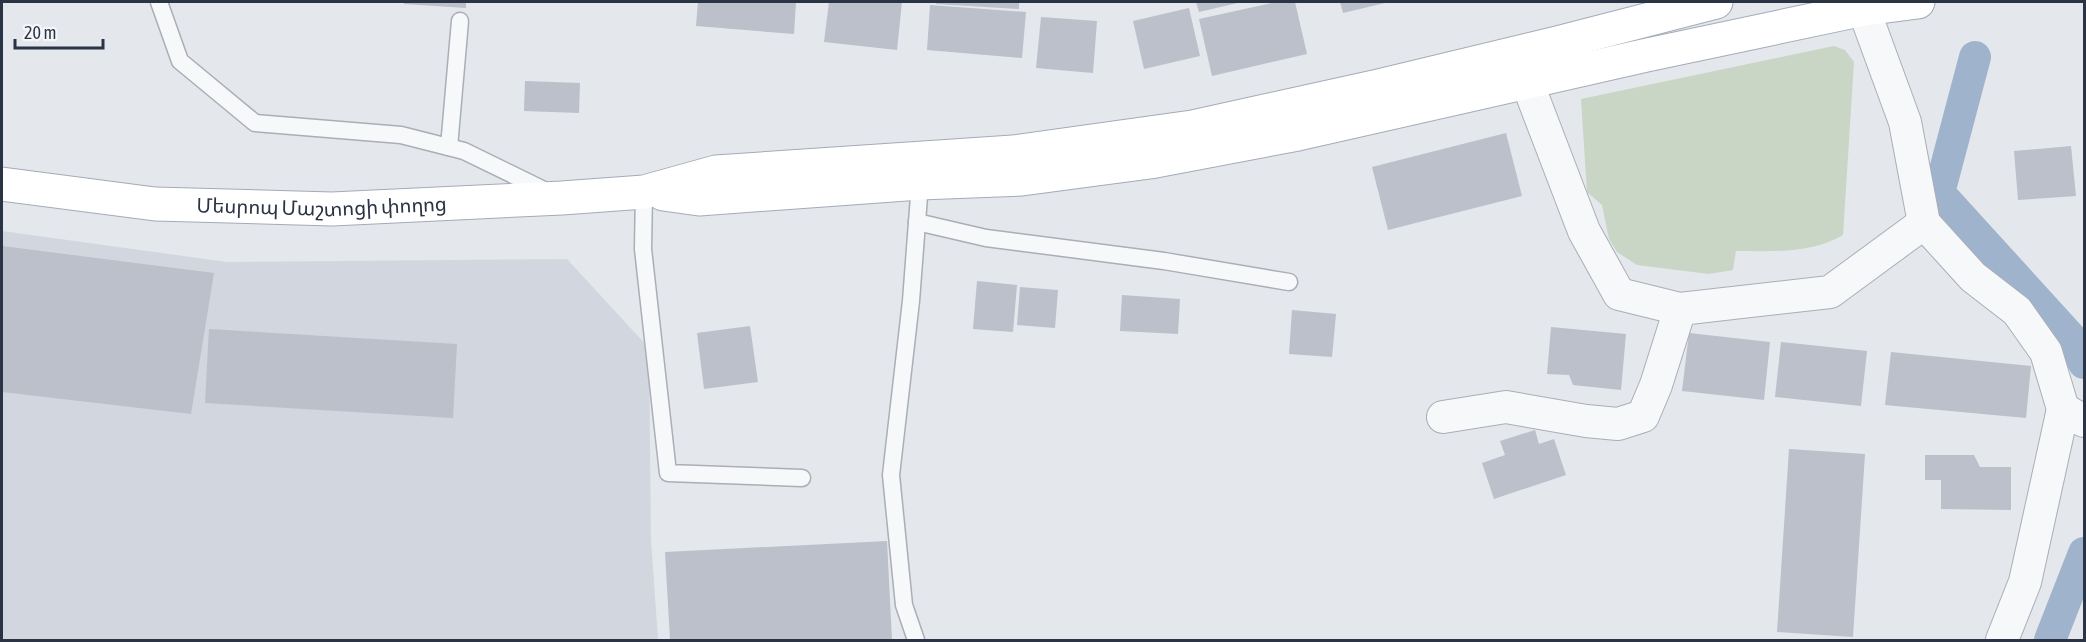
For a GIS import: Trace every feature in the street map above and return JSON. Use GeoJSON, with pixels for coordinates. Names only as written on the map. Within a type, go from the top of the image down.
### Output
{"type":"FeatureCollection","features":[{"type":"Feature","properties":{"kind":"main road"},"geometry":{"type":"LineString","coordinates":[[644,192],[716,172],[1013,152],[1192,127],[1378,86],[1716,2]]}},
{"type":"Feature","properties":{"kind":"main road"},"geometry":{"type":"LineString","coordinates":[[644,192],[699,199],[920,183],[1022,179],[1150,162],[1298,134],[1863,5],[1918,2]]}},
{"type":"Feature","properties":{"kind":"main road","name":"Մեսրոպ Մաշտոցի փողոց"},"geometry":{"type":"LineString","coordinates":[[2,184],[155,204],[332,209],[644,192]]}},
{"type":"Feature","properties":{"kind":"street"},"geometry":{"type":"LineString","coordinates":[[1863,5],[1905,122],[1924,223],[1973,277],[2017,311],[2046,352],[2074,415],[2025,582],[2002,640]]}},
{"type":"Feature","properties":{"kind":"street"},"geometry":{"type":"LineString","coordinates":[[1527,82],[1584,231],[1619,294],[1680,309],[1830,292],[1924,223]]}},
{"type":"Feature","properties":{"kind":"street"},"geometry":{"type":"LineString","coordinates":[[1443,417],[1506,407],[1586,421],[1618,424],[1643,416],[1656,385],[1680,309]]}},
{"type":"Feature","properties":{"kind":"lane"},"geometry":{"type":"LineString","coordinates":[[159,2],[180,61],[255,123],[401,135],[464,151],[562,198]]}},
{"type":"Feature","properties":{"kind":"lane"},"geometry":{"type":"LineString","coordinates":[[448,147],[460,21]]}},
{"type":"Feature","properties":{"kind":"lane"},"geometry":{"type":"LineString","coordinates":[[916,640],[904,605],[891,475],[911,301],[920,183]]}},
{"type":"Feature","properties":{"kind":"lane"},"geometry":{"type":"LineString","coordinates":[[644,192],[643,249],[668,472],[802,478]]}},
{"type":"Feature","properties":{"kind":"lane"},"geometry":{"type":"LineString","coordinates":[[917,222],[986,238],[1164,261],[1289,282]]}},
{"type":"Feature","properties":{"kind":"shaded area"},"geometry":{"type":"Polygon","coordinates":[[[2,231],[227,262],[567,259],[649,348],[651,539],[658,640],[2,640],[2,231]]]}},
{"type":"Feature","properties":{"kind":"green space"},"geometry":{"type":"Polygon","coordinates":[[[1834,46],[1845,50],[1854,62],[1843,235],[1818,246],[1805,248],[1736,251],[1733,270],[1709,274],[1637,265],[1617,252],[1609,239],[1602,205],[1587,192],[1581,99],[1834,46]]]}},
{"type":"Feature","properties":{"kind":"building"},"geometry":{"type":"Polygon","coordinates":[[[404,2],[466,2],[466,8],[404,4],[404,2]]]}},
{"type":"Feature","properties":{"kind":"building"},"geometry":{"type":"Polygon","coordinates":[[[698,2],[796,2],[794,34],[696,26],[698,2]]]}},
{"type":"Feature","properties":{"kind":"building"},"geometry":{"type":"Polygon","coordinates":[[[829,2],[902,2],[897,50],[824,42],[829,2]]]}},
{"type":"Feature","properties":{"kind":"building"},"geometry":{"type":"Polygon","coordinates":[[[936,2],[1019,2],[1019,9],[936,4],[936,2]]]}},
{"type":"Feature","properties":{"kind":"building"},"geometry":{"type":"Polygon","coordinates":[[[1196,2],[1242,2],[1199,12],[1196,2]]]}},
{"type":"Feature","properties":{"kind":"building"},"geometry":{"type":"Polygon","coordinates":[[[1276,2],[1295,2],[1307,54],[1212,76],[1199,19],[1276,2]]]}},
{"type":"Feature","properties":{"kind":"building"},"geometry":{"type":"Polygon","coordinates":[[[1340,2],[1389,2],[1343,13],[1340,2]]]}},
{"type":"Feature","properties":{"kind":"building"},"geometry":{"type":"Polygon","coordinates":[[[930,5],[1026,12],[1022,58],[927,50],[930,5]]]}},
{"type":"Feature","properties":{"kind":"building"},"geometry":{"type":"Polygon","coordinates":[[[1189,8],[1200,56],[1144,69],[1133,21],[1189,8]]]}},
{"type":"Feature","properties":{"kind":"building"},"geometry":{"type":"Polygon","coordinates":[[[1041,17],[1097,21],[1093,73],[1036,68],[1041,17]]]}},
{"type":"Feature","properties":{"kind":"building"},"geometry":{"type":"Polygon","coordinates":[[[525,81],[580,83],[579,113],[524,111],[525,81]]]}},
{"type":"Feature","properties":{"kind":"building"},"geometry":{"type":"Polygon","coordinates":[[[1506,133],[1522,196],[1388,230],[1372,167],[1506,133]]]}},
{"type":"Feature","properties":{"kind":"building"},"geometry":{"type":"Polygon","coordinates":[[[2071,146],[2076,196],[2018,200],[2014,151],[2071,146]]]}},
{"type":"Feature","properties":{"kind":"building"},"geometry":{"type":"Polygon","coordinates":[[[2,246],[214,273],[191,414],[2,392],[2,246]]]}},
{"type":"Feature","properties":{"kind":"building"},"geometry":{"type":"Polygon","coordinates":[[[977,281],[1017,285],[1013,332],[973,329],[977,281]]]}},
{"type":"Feature","properties":{"kind":"building"},"geometry":{"type":"Polygon","coordinates":[[[1020,287],[1058,290],[1055,328],[1017,325],[1020,287]]]}},
{"type":"Feature","properties":{"kind":"building"},"geometry":{"type":"Polygon","coordinates":[[[1122,295],[1180,299],[1178,334],[1120,331],[1122,295]]]}},
{"type":"Feature","properties":{"kind":"building"},"geometry":{"type":"Polygon","coordinates":[[[1292,310],[1336,314],[1332,357],[1289,354],[1292,310]]]}},
{"type":"Feature","properties":{"kind":"building"},"geometry":{"type":"Polygon","coordinates":[[[750,326],[758,382],[704,389],[697,333],[750,326]]]}},
{"type":"Feature","properties":{"kind":"building"},"geometry":{"type":"Polygon","coordinates":[[[1551,327],[1626,334],[1621,390],[1573,385],[1569,375],[1547,374],[1551,327]]]}},
{"type":"Feature","properties":{"kind":"building"},"geometry":{"type":"Polygon","coordinates":[[[209,329],[457,344],[453,418],[205,403],[209,329]]]}},
{"type":"Feature","properties":{"kind":"building"},"geometry":{"type":"Polygon","coordinates":[[[1689,333],[1770,342],[1764,400],[1682,391],[1689,333]]]}},
{"type":"Feature","properties":{"kind":"building"},"geometry":{"type":"Polygon","coordinates":[[[1781,342],[1867,351],[1861,406],[1775,397],[1781,342]]]}},
{"type":"Feature","properties":{"kind":"building"},"geometry":{"type":"Polygon","coordinates":[[[1891,352],[2031,366],[2026,418],[1885,405],[1891,352]]]}},
{"type":"Feature","properties":{"kind":"building"},"geometry":{"type":"Polygon","coordinates":[[[1535,430],[1539,444],[1554,439],[1566,475],[1494,499],[1482,463],[1505,455],[1500,441],[1535,430]]]}},
{"type":"Feature","properties":{"kind":"building"},"geometry":{"type":"Polygon","coordinates":[[[1789,449],[1865,454],[1853,637],[1777,632],[1789,449]]]}},
{"type":"Feature","properties":{"kind":"building"},"geometry":{"type":"Polygon","coordinates":[[[1925,455],[1974,455],[1980,467],[2011,467],[2011,510],[1941,509],[1941,480],[1925,480],[1925,455]]]}},
{"type":"Feature","properties":{"kind":"building"},"geometry":{"type":"Polygon","coordinates":[[[887,541],[892,640],[670,640],[665,552],[887,541]]]}},
{"type":"Feature","properties":{"kind":"waterway"},"geometry":{"type":"LineString","coordinates":[[1975,57],[1939,193],[2071,338],[2084,363]]}},
{"type":"Feature","properties":{"kind":"waterway"},"geometry":{"type":"LineString","coordinates":[[2050,640],[2084,553]]}}]}
